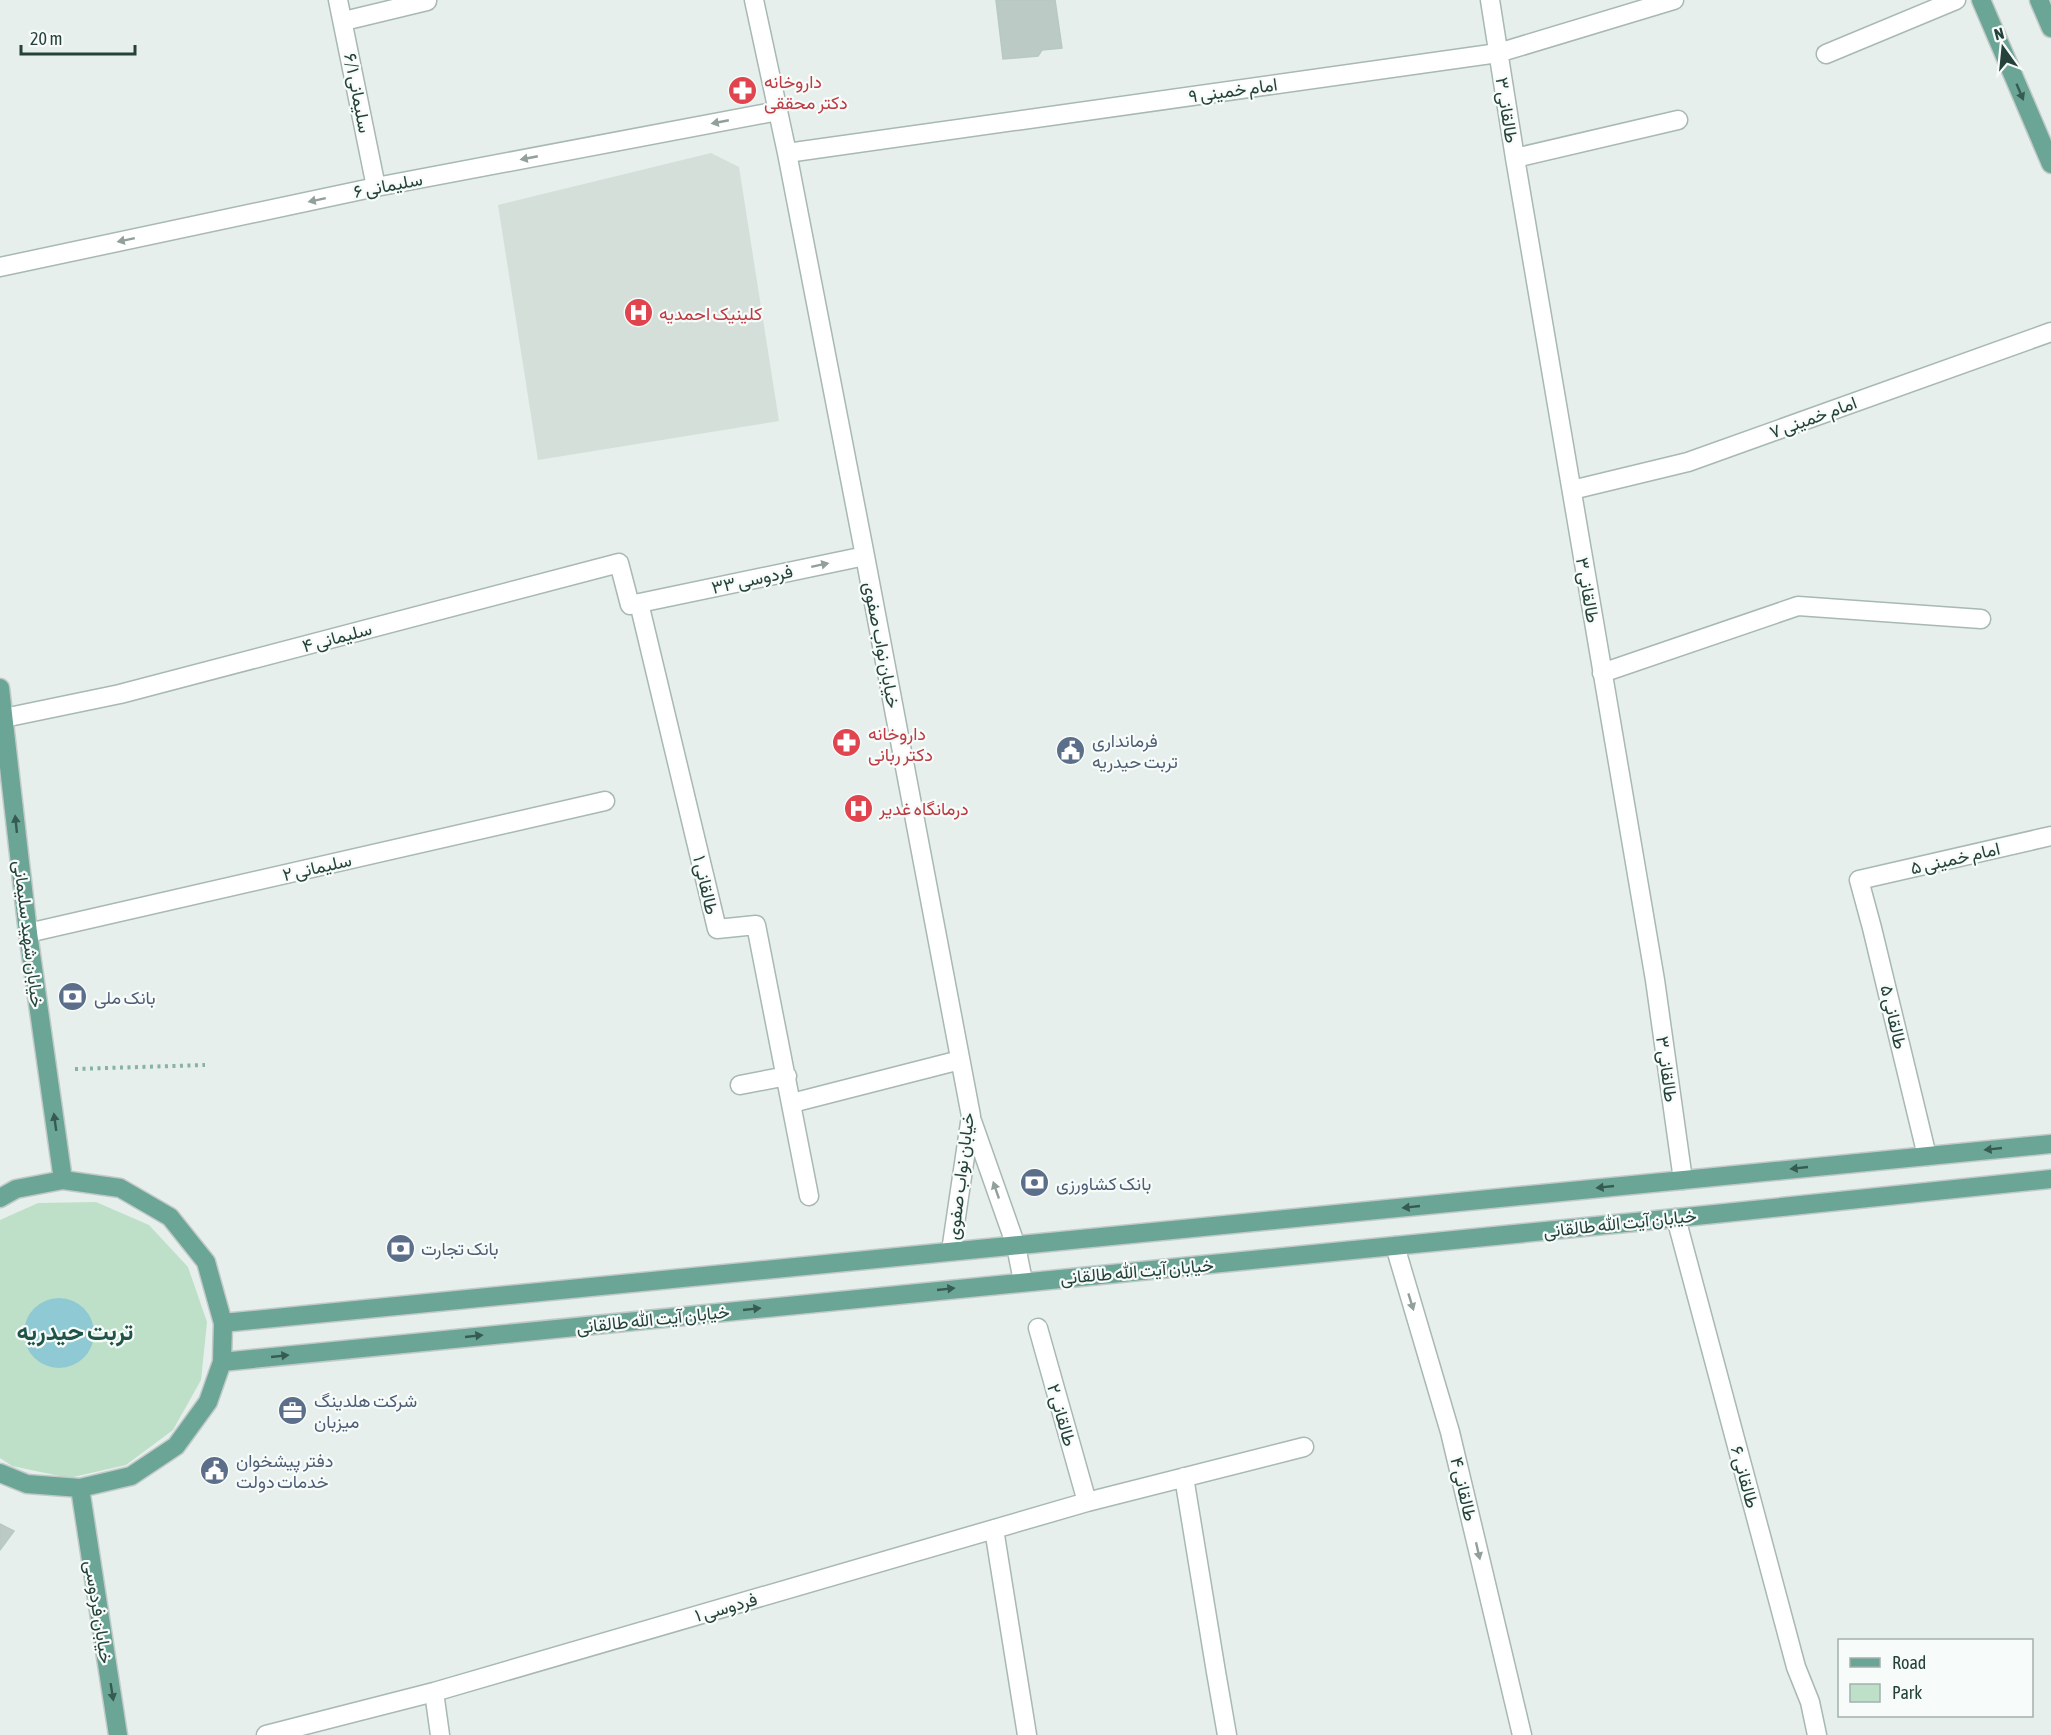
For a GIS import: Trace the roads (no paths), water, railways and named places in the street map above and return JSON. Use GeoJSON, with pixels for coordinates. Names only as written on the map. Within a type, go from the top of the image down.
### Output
{"type":"FeatureCollection","features":[{"type":"Feature","properties":{"kind":"main road"},"geometry":{"type":"LineString","coordinates":[[1981,0],[2051,164]]}},
{"type":"Feature","properties":{"kind":"main road"},"geometry":{"type":"LineString","coordinates":[[2039,0],[2051,28]]}},
{"type":"Feature","properties":{"kind":"main road","name":"خیابان شهید سلیمانی"},"geometry":{"type":"LineString","coordinates":[[0,688],[4,718],[5,766],[63,1180]]}},
{"type":"Feature","properties":{"kind":"main road","name":"خیابان آیت الله طالقانی"},"geometry":{"type":"LineString","coordinates":[[223,1323],[2051,1144]]}},
{"type":"Feature","properties":{"kind":"main road","name":"خیابان آیت الله طالقانی"},"geometry":{"type":"LineString","coordinates":[[222,1362],[2051,1179]]}},
{"type":"Feature","properties":{"kind":"main road"},"geometry":{"type":"LineString","coordinates":[[0,1197],[16,1189],[63,1180],[120,1188],[170,1217],[206,1262],[223,1323],[222,1362],[208,1402],[176,1446],[131,1476],[80,1488],[27,1484],[0,1473]]}},
{"type":"Feature","properties":{"kind":"main road","name":"خیابان فردوسی"},"geometry":{"type":"LineString","coordinates":[[80,1488],[118,1735]]}},
{"type":"Feature","properties":{"kind":"street","name":"سلیمانی ۶/۱"},"geometry":{"type":"LineString","coordinates":[[338,0],[376,187]]}},
{"type":"Feature","properties":{"kind":"street","name":"خیابان نواب صفوی"},"geometry":{"type":"LineString","coordinates":[[754,0],[787,153],[971,1116],[951,1251]]}},
{"type":"Feature","properties":{"kind":"street","name":"طالقانی ۳"},"geometry":{"type":"LineString","coordinates":[[1490,0],[1655,980],[1683,1180]]}},
{"type":"Feature","properties":{"kind":"street","name":"امام خمینی ۹"},"geometry":{"type":"LineString","coordinates":[[787,153],[1498,53],[1674,0]]}},
{"type":"Feature","properties":{"kind":"street"},"geometry":{"type":"LineString","coordinates":[[1826,54],[1956,0]]}},
{"type":"Feature","properties":{"kind":"street"},"geometry":{"type":"LineString","coordinates":[[344,21],[427,1]]}},
{"type":"Feature","properties":{"kind":"street","name":"سلیمانی ۶"},"geometry":{"type":"LineString","coordinates":[[0,267],[376,187],[778,111]]}},
{"type":"Feature","properties":{"kind":"street"},"geometry":{"type":"LineString","coordinates":[[1515,158],[1678,120]]}},
{"type":"Feature","properties":{"kind":"street","name":"امام خمینی ۷"},"geometry":{"type":"LineString","coordinates":[[1572,490],[1688,462],[2051,332]]}},
{"type":"Feature","properties":{"kind":"street","name":"فردوسی ۳۳"},"geometry":{"type":"LineString","coordinates":[[639,603],[865,556]]}},
{"type":"Feature","properties":{"kind":"street","name":"سلیمانی ۴"},"geometry":{"type":"LineString","coordinates":[[4,718],[120,694],[619,563],[630,605],[639,603]]}},
{"type":"Feature","properties":{"kind":"street","name":"طالقانی ۱"},"geometry":{"type":"LineString","coordinates":[[639,603],[717,929],[756,925],[809,1196]]}},
{"type":"Feature","properties":{"kind":"street"},"geometry":{"type":"LineString","coordinates":[[1602,673],[1798,606],[1981,619]]}},
{"type":"Feature","properties":{"kind":"street","name":"سلیمانی ۲"},"geometry":{"type":"LineString","coordinates":[[28,933],[605,801]]}},
{"type":"Feature","properties":{"kind":"street","name":"امام خمینی ۵"},"geometry":{"type":"LineString","coordinates":[[1859,880],[2051,836]]}},
{"type":"Feature","properties":{"kind":"street","name":"طالقانی ۵"},"geometry":{"type":"LineString","coordinates":[[1859,880],[1927,1156]]}},
{"type":"Feature","properties":{"kind":"street"},"geometry":{"type":"LineString","coordinates":[[792,1103],[960,1060]]}},
{"type":"Feature","properties":{"kind":"street"},"geometry":{"type":"LineString","coordinates":[[740,1085],[787,1076]]}},
{"type":"Feature","properties":{"kind":"street"},"geometry":{"type":"LineString","coordinates":[[971,1116],[1016,1246],[1023,1281]]}},
{"type":"Feature","properties":{"kind":"street","name":"طالقانی ۶"},"geometry":{"type":"LineString","coordinates":[[1676,1218],[1796,1667],[1810,1702],[1817,1735]]}},
{"type":"Feature","properties":{"kind":"street","name":"طالقانی ۴"},"geometry":{"type":"LineString","coordinates":[[1395,1246],[1450,1432],[1522,1735]]}},
{"type":"Feature","properties":{"kind":"street","name":"طالقانی ۲"},"geometry":{"type":"LineString","coordinates":[[1038,1328],[1087,1502]]}},
{"type":"Feature","properties":{"kind":"street","name":"فردوسی ۱"},"geometry":{"type":"LineString","coordinates":[[266,1735],[434,1692],[1087,1502],[1304,1447]]}},
{"type":"Feature","properties":{"kind":"street"},"geometry":{"type":"LineString","coordinates":[[1184,1477],[1227,1735]]}},
{"type":"Feature","properties":{"kind":"street"},"geometry":{"type":"LineString","coordinates":[[994,1529],[1027,1735]]}},
{"type":"Feature","properties":{"kind":"street"},"geometry":{"type":"LineString","coordinates":[[434,1692],[440,1735]]}},
{"type":"Feature","properties":{"kind":"water"},"geometry":{"type":"Polygon","coordinates":[[[66,1298],[79,1304],[88,1313],[92,1319],[94,1333],[92,1347],[84,1358],[73,1366],[52,1368],[34,1358],[26,1347],[24,1326],[34,1308],[45,1300],[66,1298]]]}},
{"type":"Feature","properties":{"kind":"place","name":"داروخانه دکتر محققی"},"geometry":{"type":"Point","coordinates":[743,91]}},
{"type":"Feature","properties":{"kind":"place","name":"کلینیک احمدیه"},"geometry":{"type":"Point","coordinates":[638,313]}},
{"type":"Feature","properties":{"kind":"place","name":"داروخانه دکتر ربانی"},"geometry":{"type":"Point","coordinates":[847,743]}},
{"type":"Feature","properties":{"kind":"place","name":"فرمانداری تربت حیدریه"},"geometry":{"type":"Point","coordinates":[1071,750]}},
{"type":"Feature","properties":{"kind":"place","name":"درمانگاه غدیر"},"geometry":{"type":"Point","coordinates":[858,808]}},
{"type":"Feature","properties":{"kind":"place","name":"بانک ملی"},"geometry":{"type":"Point","coordinates":[73,997]}},
{"type":"Feature","properties":{"kind":"place","name":"بانک کشاورزی"},"geometry":{"type":"Point","coordinates":[1035,1183]}},
{"type":"Feature","properties":{"kind":"place","name":"بانک تجارت"},"geometry":{"type":"Point","coordinates":[400,1248]}},
{"type":"Feature","properties":{"kind":"place","name":"شرکت هلدینگ میزبان"},"geometry":{"type":"Point","coordinates":[293,1410]}},
{"type":"Feature","properties":{"kind":"place","name":"دفتر پیشخوان خدمات دولت"},"geometry":{"type":"Point","coordinates":[215,1470]}},
{"type":"Feature","properties":{"kind":"district","name":"تربت حیدریه"},"geometry":{"type":"Point","coordinates":[75,1331]}}]}
